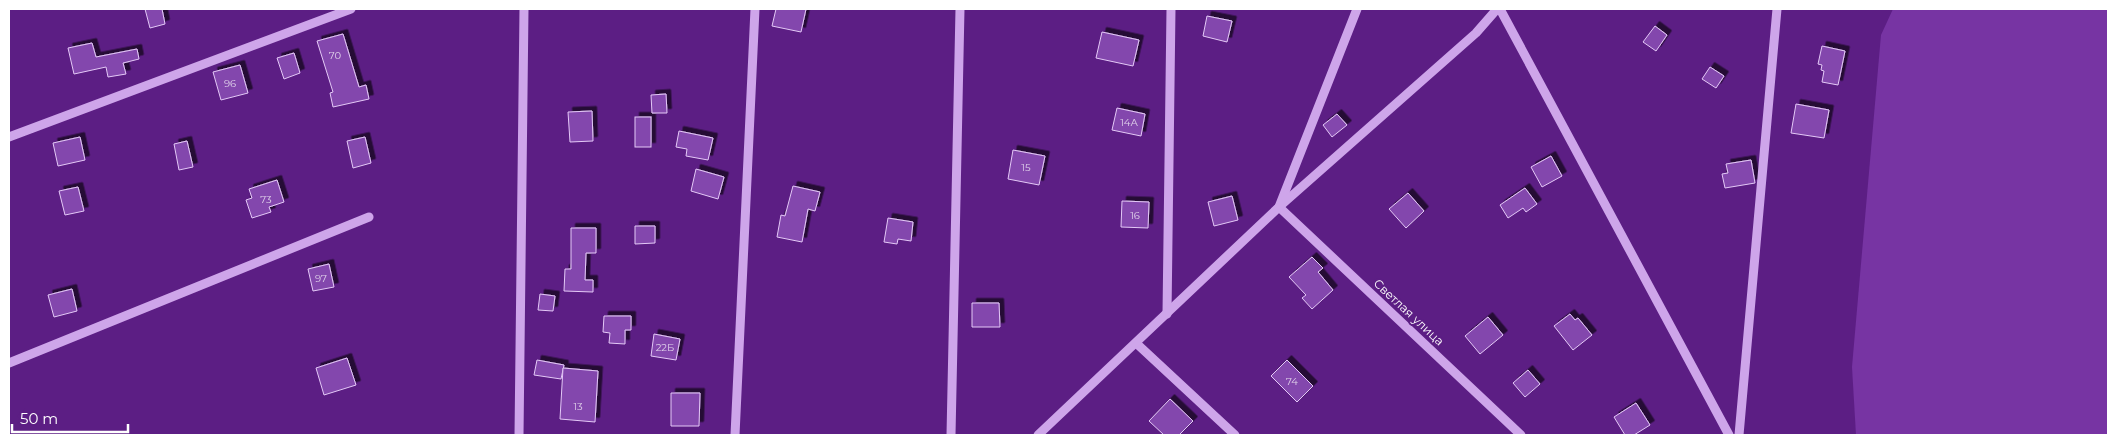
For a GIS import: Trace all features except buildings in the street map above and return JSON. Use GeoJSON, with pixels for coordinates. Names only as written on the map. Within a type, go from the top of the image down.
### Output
{"type":"FeatureCollection","features":[{"type":"Feature","properties":{"kind":"street"},"geometry":{"type":"LineString","coordinates":[[9,137],[351,9]]}},
{"type":"Feature","properties":{"kind":"street"},"geometry":{"type":"LineString","coordinates":[[518,435],[524,9]]}},
{"type":"Feature","properties":{"kind":"street"},"geometry":{"type":"LineString","coordinates":[[735,435],[755,9]]}},
{"type":"Feature","properties":{"kind":"street"},"geometry":{"type":"LineString","coordinates":[[951,435],[960,9]]}},
{"type":"Feature","properties":{"kind":"street"},"geometry":{"type":"LineString","coordinates":[[1167,314],[1171,9]]}},
{"type":"Feature","properties":{"kind":"street"},"geometry":{"type":"LineString","coordinates":[[1279,206],[1356,9]]}},
{"type":"Feature","properties":{"kind":"street"},"geometry":{"type":"LineString","coordinates":[[1038,435],[1136,344],[1279,206],[1476,33],[1499,9],[1729,435]]}},
{"type":"Feature","properties":{"kind":"street"},"geometry":{"type":"LineString","coordinates":[[1739,435],[1777,9]]}},
{"type":"Feature","properties":{"kind":"street","name":"Светлая улица"},"geometry":{"type":"LineString","coordinates":[[1279,206],[1521,435]]}},
{"type":"Feature","properties":{"kind":"street"},"geometry":{"type":"LineString","coordinates":[[9,363],[369,217]]}},
{"type":"Feature","properties":{"kind":"street"},"geometry":{"type":"LineString","coordinates":[[1136,344],[1235,435]]}},
{"type":"Feature","properties":{"kind":"shaded area"},"geometry":{"type":"Polygon","coordinates":[[[1893,9],[2108,9],[2108,435],[1856,435],[1852,367],[1881,35],[1893,9]]]}}]}
